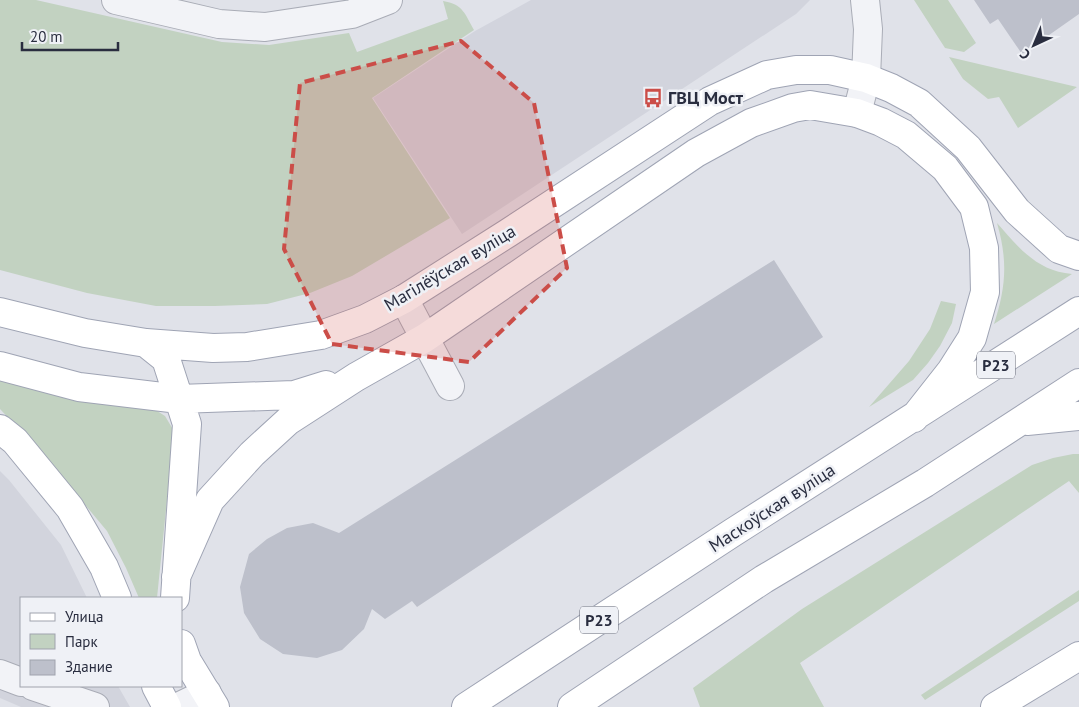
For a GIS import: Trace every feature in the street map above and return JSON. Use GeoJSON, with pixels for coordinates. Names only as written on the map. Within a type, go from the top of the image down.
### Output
{"type":"FeatureCollection","features":[{"type":"Feature","properties":{"kind":"main road","name":"Магілёўская вуліца"},"geometry":{"type":"LineString","coordinates":[[0,312],[85,333],[146,344],[213,348],[247,347],[321,335],[365,319],[404,299],[710,102],[767,75],[796,70],[830,70],[866,78],[892,88],[919,103],[968,148],[1017,211],[1059,249],[1079,256]]}},
{"type":"Feature","properties":{"kind":"main road"},"geometry":{"type":"LineString","coordinates":[[175,588],[210,500],[252,454],[288,421],[356,378],[425,338],[696,154],[739,130],[793,108],[810,105],[857,113],[881,122],[906,135],[945,168],[974,207],[984,248],[986,292],[972,338],[914,418]]}},
{"type":"Feature","properties":{"kind":"main road","name":"Маскоўская вуліца"},"geometry":{"type":"LineString","coordinates":[[466,707],[732,533],[1079,312]]}},
{"type":"Feature","properties":{"kind":"main road"},"geometry":{"type":"LineString","coordinates":[[146,344],[166,359],[187,424],[175,588]]}},
{"type":"Feature","properties":{"kind":"main road"},"geometry":{"type":"LineString","coordinates":[[0,366],[79,387],[179,399],[294,396],[356,378]]}},
{"type":"Feature","properties":{"kind":"main road"},"geometry":{"type":"LineString","coordinates":[[572,707],[764,579],[925,483],[1079,383]]}},
{"type":"Feature","properties":{"kind":"main road"},"geometry":{"type":"LineString","coordinates":[[1020,422],[1079,416]]}},
{"type":"Feature","properties":{"kind":"main road"},"geometry":{"type":"LineString","coordinates":[[0,428],[15,441],[70,508],[104,567],[117,597]]}},
{"type":"Feature","properties":{"kind":"main road"},"geometry":{"type":"LineString","coordinates":[[182,647],[187,661],[211,700]]}},
{"type":"Feature","properties":{"kind":"main road"},"geometry":{"type":"LineString","coordinates":[[995,707],[1079,656]]}},
{"type":"Feature","properties":{"kind":"main road"},"geometry":{"type":"LineString","coordinates":[[157,687],[167,707]]}},
{"type":"Feature","properties":{"kind":"lane"},"geometry":{"type":"LineString","coordinates":[[116,0],[220,24],[266,27],[352,14],[388,0]]}},
{"type":"Feature","properties":{"kind":"lane"},"geometry":{"type":"LineString","coordinates":[[857,113],[866,78],[868,29],[865,0]]}},
{"type":"Feature","properties":{"kind":"lane"},"geometry":{"type":"LineString","coordinates":[[404,299],[450,386]]}},
{"type":"Feature","properties":{"kind":"lane"},"geometry":{"type":"LineString","coordinates":[[0,674],[20,682]]}},
{"type":"Feature","properties":{"kind":"lane"},"geometry":{"type":"LineString","coordinates":[[36,687],[95,707]]}},
{"type":"Feature","properties":{"kind":"lane"},"geometry":{"type":"LineString","coordinates":[[178,707],[211,700]]}},
{"type":"Feature","properties":{"kind":"highlighted area"},"geometry":{"type":"Polygon","coordinates":[[[461,41],[534,103],[567,268],[469,362],[332,344],[284,249],[300,83],[461,41]]]}},
{"type":"Feature","properties":{"kind":"shaded area"},"geometry":{"type":"Polygon","coordinates":[[[531,0],[810,0],[796,14],[462,234],[373,98],[475,31],[531,0]]]}},
{"type":"Feature","properties":{"kind":"shaded area"},"geometry":{"type":"Polygon","coordinates":[[[0,471],[61,545],[87,597],[20,597],[20,687],[119,687],[130,707],[21,707],[0,698],[0,471]]]}},
{"type":"Feature","properties":{"kind":"green space"},"geometry":{"type":"Polygon","coordinates":[[[0,0],[36,0],[222,42],[269,45],[349,33],[357,52],[448,19],[443,1],[450,2],[463,11],[474,30],[372,98],[450,218],[352,276],[310,293],[267,304],[156,306],[87,293],[0,270],[0,0]]]}},
{"type":"Feature","properties":{"kind":"green space"},"geometry":{"type":"Polygon","coordinates":[[[914,0],[948,0],[976,43],[964,52],[945,48],[914,0]]]}},
{"type":"Feature","properties":{"kind":"green space"},"geometry":{"type":"Polygon","coordinates":[[[949,57],[1077,87],[1018,128],[999,97],[988,99],[963,79],[949,57]]]}},
{"type":"Feature","properties":{"kind":"green space"},"geometry":{"type":"Polygon","coordinates":[[[997,223],[1030,257],[1049,268],[1072,274],[994,324],[1001,298],[1004,274],[1003,250],[997,223]]]}},
{"type":"Feature","properties":{"kind":"green space"},"geometry":{"type":"Polygon","coordinates":[[[941,301],[956,304],[952,323],[940,346],[913,380],[869,407],[909,361],[930,329],[941,301]]]}},
{"type":"Feature","properties":{"kind":"green space"},"geometry":{"type":"Polygon","coordinates":[[[0,379],[154,409],[165,416],[174,431],[157,597],[139,597],[107,531],[45,457],[0,409],[0,379]]]}},
{"type":"Feature","properties":{"kind":"green space"},"geometry":{"type":"Polygon","coordinates":[[[1079,454],[1079,493],[1069,481],[800,663],[824,707],[700,707],[693,688],[802,609],[1032,465],[1079,454]]]}},
{"type":"Feature","properties":{"kind":"green space"},"geometry":{"type":"Polygon","coordinates":[[[1079,590],[1079,601],[925,700],[921,695],[1079,590]]]}},
{"type":"Feature","properties":{"kind":"building"},"geometry":{"type":"Polygon","coordinates":[[[974,0],[1079,0],[1079,14],[1022,54],[998,19],[990,24],[974,0]]]}},
{"type":"Feature","properties":{"kind":"building"},"geometry":{"type":"Polygon","coordinates":[[[774,260],[823,337],[417,607],[412,601],[385,619],[372,609],[364,629],[342,650],[317,658],[283,654],[260,639],[244,613],[240,587],[249,554],[267,539],[287,528],[313,523],[339,533],[774,260]]]}},
{"type":"Feature","properties":{"kind":"place","name":"ГВЦ Мост"},"geometry":{"type":"Point","coordinates":[653,98]}}]}
